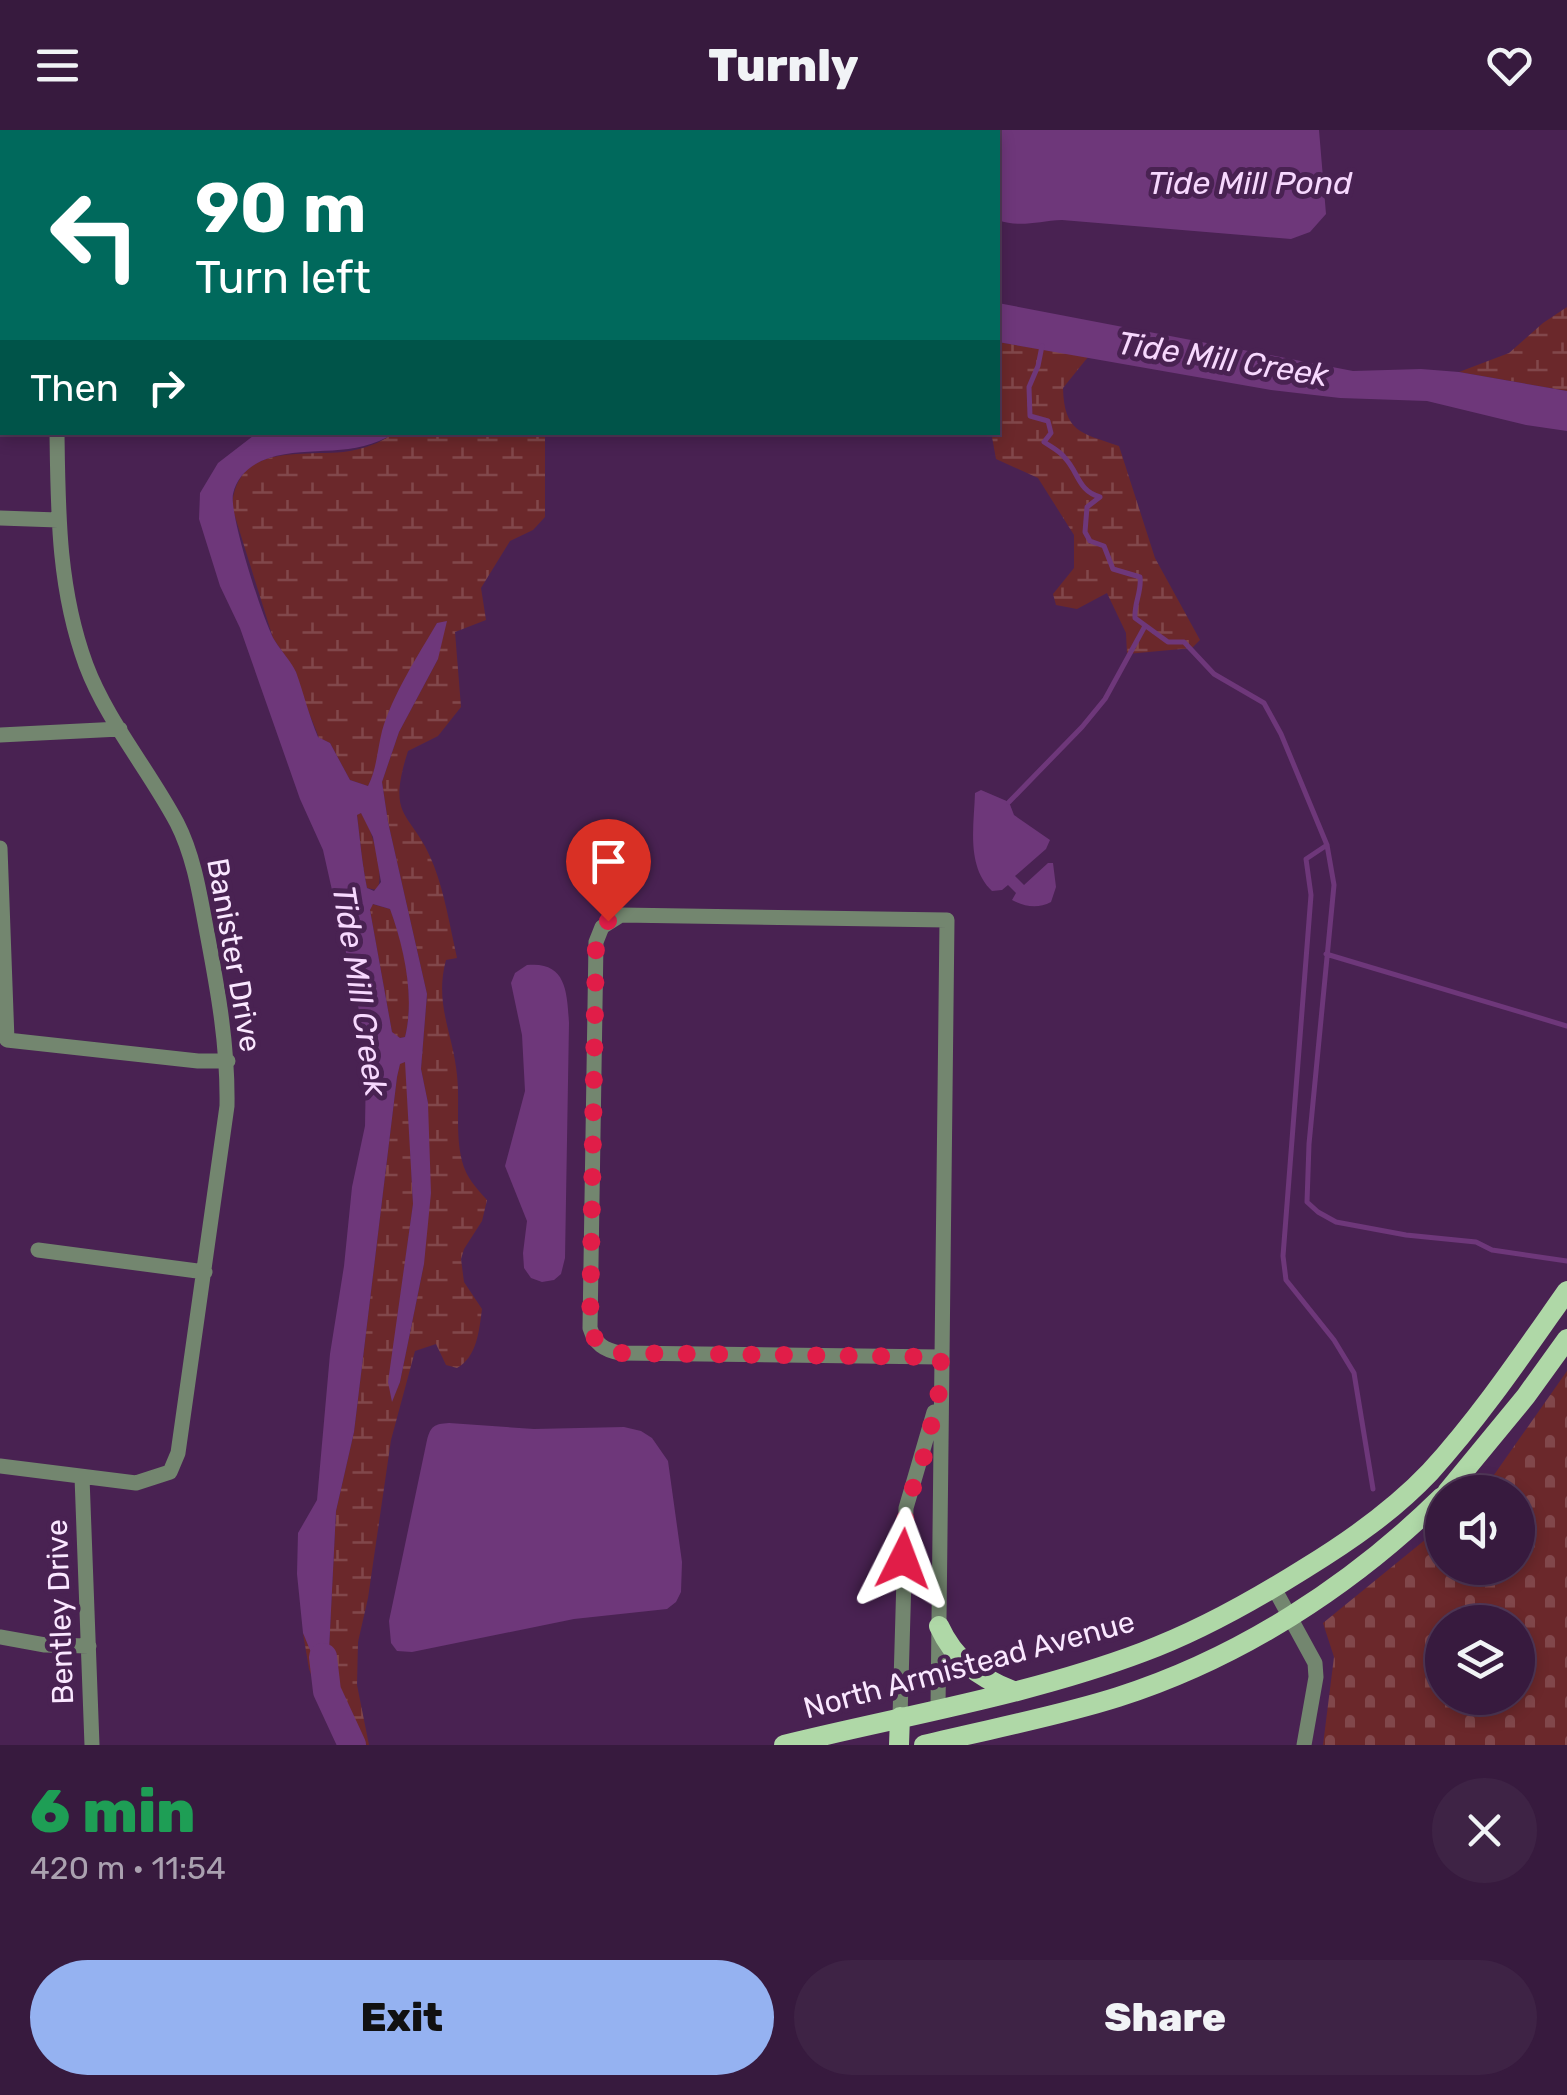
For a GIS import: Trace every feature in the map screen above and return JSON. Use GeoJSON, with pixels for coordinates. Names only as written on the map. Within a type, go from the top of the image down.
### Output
{"type":"FeatureCollection","features":[{"type":"Feature","properties":{"kind":"main road","name":"North Armistead Avenue"},"geometry":{"type":"LineString","coordinates":[[784,1745],[1011,1690],[1145,1652],[1274,1588],[1368,1528],[1429,1472],[1501,1383],[1567,1291]]}},
{"type":"Feature","properties":{"kind":"main road"},"geometry":{"type":"LineString","coordinates":[[1461,1475],[1567,1338]]}},
{"type":"Feature","properties":{"kind":"main road"},"geometry":{"type":"LineString","coordinates":[[938,1708],[934,1744],[1121,1696],[1197,1667],[1292,1617],[1368,1564],[1425,1513]]}},
{"type":"Feature","properties":{"kind":"main road"},"geometry":{"type":"LineString","coordinates":[[938,1626],[946,1643],[966,1665],[1011,1690]]}},
{"type":"Feature","properties":{"kind":"main road"},"geometry":{"type":"LineString","coordinates":[[899,1745],[900,1717]]}},
{"type":"Feature","properties":{"kind":"main road"},"geometry":{"type":"LineString","coordinates":[[976,1745],[999,1740],[1042,1718]]}},
{"type":"Feature","properties":{"kind":"street","name":"Banister Drive"},"geometry":{"type":"LineString","coordinates":[[57,435],[61,559],[74,627],[88,669],[178,826],[189,856],[209,942],[228,1060],[227,1106],[178,1453],[170,1472],[156,1479],[136,1483],[82,1477]]}},
{"type":"Feature","properties":{"kind":"street"},"geometry":{"type":"LineString","coordinates":[[0,518],[58,520]]}},
{"type":"Feature","properties":{"kind":"street"},"geometry":{"type":"LineString","coordinates":[[0,735],[120,729]]}},
{"type":"Feature","properties":{"kind":"street"},"geometry":{"type":"LineString","coordinates":[[0,848],[7,1040],[228,1060]]}},
{"type":"Feature","properties":{"kind":"street"},"geometry":{"type":"LineString","coordinates":[[938,1708],[947,920],[621,915],[608,921],[596,942],[590,1328],[598,1343],[620,1353],[941,1357]]}},
{"type":"Feature","properties":{"kind":"street"},"geometry":{"type":"LineString","coordinates":[[38,1250],[205,1272]]}},
{"type":"Feature","properties":{"kind":"street"},"geometry":{"type":"LineString","coordinates":[[900,1717],[906,1508],[924,1456],[940,1388]]}},
{"type":"Feature","properties":{"kind":"street"},"geometry":{"type":"LineString","coordinates":[[0,1466],[82,1477]]}},
{"type":"Feature","properties":{"kind":"street","name":"Bentley Drive"},"geometry":{"type":"LineString","coordinates":[[82,1477],[92,1745]]}},
{"type":"Feature","properties":{"kind":"street"},"geometry":{"type":"LineString","coordinates":[[1274,1588],[1315,1662],[1304,1745]]}},
{"type":"Feature","properties":{"kind":"street"},"geometry":{"type":"LineString","coordinates":[[0,1637],[45,1645],[88,1646]]}},
{"type":"Feature","properties":{"kind":"green space"},"geometry":{"type":"Polygon","coordinates":[[[1567,307],[1567,391],[1459,372],[1509,353],[1567,307]]]}},
{"type":"Feature","properties":{"kind":"green space"},"geometry":{"type":"Polygon","coordinates":[[[1000,342],[1088,357],[1063,388],[1067,414],[1085,434],[1119,446],[1155,558],[1200,640],[1192,648],[1127,654],[1126,633],[1107,593],[1077,609],[1056,605],[1053,594],[1074,568],[1074,535],[1038,478],[996,459],[992,437],[1000,435],[1000,342]]]}},
{"type":"Feature","properties":{"kind":"green space"},"geometry":{"type":"Polygon","coordinates":[[[391,435],[545,435],[545,517],[533,530],[510,541],[481,588],[486,620],[455,632],[461,707],[438,736],[408,751],[399,791],[404,814],[434,866],[457,958],[446,960],[442,991],[457,1075],[460,1150],[469,1177],[487,1200],[482,1221],[461,1259],[464,1282],[482,1309],[473,1350],[457,1368],[446,1365],[436,1344],[415,1351],[391,1440],[358,1642],[357,1685],[369,1745],[339,1745],[309,1669],[303,1633],[327,1688],[336,1511],[354,1432],[397,1077],[400,1063],[406,1062],[413,1204],[389,1381],[392,1401],[400,1382],[424,1264],[428,1103],[421,1069],[427,994],[382,782],[399,732],[438,659],[437,623],[383,731],[376,770],[368,786],[350,780],[330,743],[319,738],[296,672],[273,638],[232,507],[236,487],[245,472],[257,463],[272,457],[357,450],[391,435]]]}},
{"type":"Feature","properties":{"kind":"green space"},"geometry":{"type":"Polygon","coordinates":[[[361,813],[376,851],[377,890],[367,888],[357,814],[361,813]]]}},
{"type":"Feature","properties":{"kind":"green space"},"geometry":{"type":"Polygon","coordinates":[[[372,904],[390,909],[400,939],[409,989],[405,1037],[399,1038],[392,1032],[372,904]]]}},
{"type":"Feature","properties":{"kind":"green space"},"geometry":{"type":"Polygon","coordinates":[[[1567,1371],[1567,1745],[1323,1745],[1334,1657],[1323,1623],[1425,1540],[1425,1585],[1535,1585],[1535,1475],[1494,1475],[1567,1371]]]}},
{"type":"Feature","properties":{"kind":"water","name":"Tide Mill Pond"},"geometry":{"type":"Polygon","coordinates":[[[1000,130],[1319,130],[1326,214],[1310,232],[1291,239],[1062,220],[1000,220],[1000,130]]]}},
{"type":"Feature","properties":{"kind":"water"},"geometry":{"type":"Polygon","coordinates":[[[1000,303],[1353,371],[1459,372],[1567,391],[1567,431],[1427,401],[1340,398],[1271,390],[1000,342],[1000,303]]]}},
{"type":"Feature","properties":{"kind":"water"},"geometry":{"type":"Polygon","coordinates":[[[257,435],[390,435],[364,446],[269,458],[246,472],[233,494],[241,544],[270,630],[296,672],[318,737],[330,743],[350,780],[368,786],[382,731],[399,690],[437,623],[447,621],[438,659],[399,732],[382,782],[427,994],[421,1069],[428,1103],[431,1193],[424,1264],[400,1382],[392,1402],[388,1382],[413,1204],[405,1062],[400,1064],[397,1077],[354,1432],[336,1511],[327,1691],[303,1633],[297,1574],[298,1533],[317,1500],[330,1354],[352,1187],[365,1126],[366,1067],[360,1015],[323,850],[300,799],[240,628],[220,586],[199,519],[200,493],[218,463],[257,435]],[[361,813],[357,815],[367,888],[374,891],[381,882],[373,837],[361,813]],[[373,904],[370,910],[392,1032],[400,1038],[405,1037],[408,1022],[408,989],[400,939],[390,909],[373,904]]]}},
{"type":"Feature","properties":{"kind":"water"},"geometry":{"type":"Polygon","coordinates":[[[981,790],[1009,802],[1014,815],[1050,840],[1046,849],[1015,876],[1024,885],[1048,863],[1053,863],[1056,887],[1051,902],[1022,904],[1012,900],[1016,893],[1008,885],[992,891],[984,881],[973,845],[975,793],[981,790]]]}},
{"type":"Feature","properties":{"kind":"water"},"geometry":{"type":"Polygon","coordinates":[[[527,965],[540,965],[557,973],[565,990],[569,1023],[565,1258],[561,1274],[542,1282],[531,1278],[524,1268],[527,1221],[505,1166],[525,1091],[522,1035],[511,983],[515,973],[527,965]]]}},
{"type":"Feature","properties":{"kind":"water"},"geometry":{"type":"Polygon","coordinates":[[[449,1423],[534,1429],[624,1427],[652,1438],[668,1461],[682,1562],[681,1592],[676,1602],[667,1609],[574,1619],[412,1652],[397,1651],[391,1643],[389,1621],[427,1440],[434,1427],[449,1423]]]}},
{"type":"Feature","properties":{"kind":"waterway"},"geometry":{"type":"LineString","coordinates":[[1042,346],[1029,387],[1030,416],[1048,421],[1051,433],[1044,442],[1063,456],[1087,490],[1100,497],[1087,507],[1085,532],[1090,541],[1104,546],[1113,569],[1140,577],[1135,618],[1168,642],[1184,642],[1214,674],[1264,703],[1327,845],[1334,885],[1307,1202],[1336,1222],[1476,1242],[1492,1250],[1567,1261]]}},
{"type":"Feature","properties":{"kind":"waterway"},"geometry":{"type":"LineString","coordinates":[[1009,802],[1105,699],[1145,626]]}},
{"type":"Feature","properties":{"kind":"waterway"},"geometry":{"type":"LineString","coordinates":[[1327,845],[1306,859],[1311,895],[1283,1256],[1286,1280],[1334,1340],[1354,1373],[1373,1489]]}},
{"type":"Feature","properties":{"kind":"waterway"},"geometry":{"type":"LineString","coordinates":[[1326,954],[1567,1026]]}},
{"type":"Feature","properties":{"kind":"waterway","name":"Tide Mill Creek"},"geometry":{"type":"LineString","coordinates":[[323,1657],[327,1691],[352,1745]]}},
{"type":"Feature","properties":{"kind":"route"},"geometry":{"type":"LineString","coordinates":[[608,921],[596,942],[592,1336],[602,1348],[620,1353],[941,1357],[940,1388],[924,1456],[906,1508],[903,1559]]}}]}
